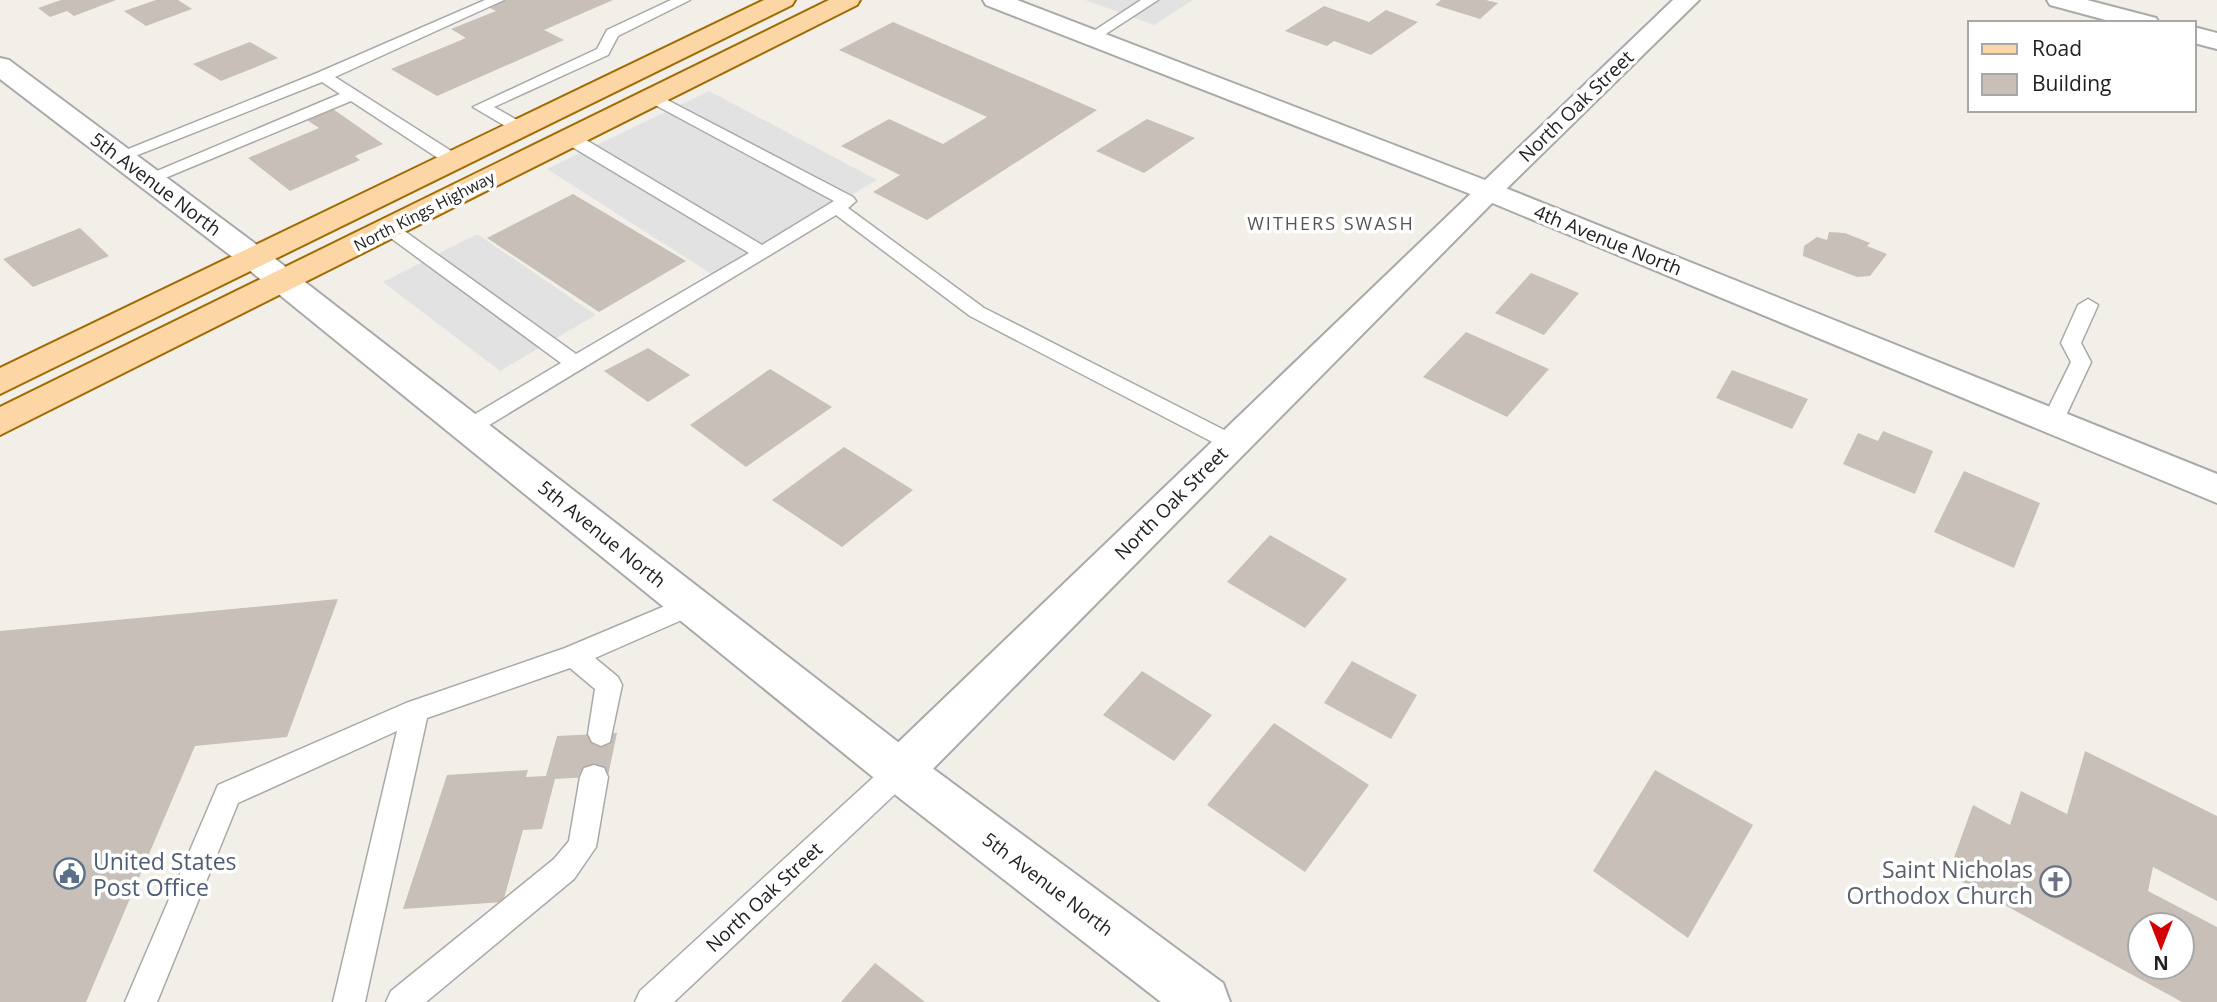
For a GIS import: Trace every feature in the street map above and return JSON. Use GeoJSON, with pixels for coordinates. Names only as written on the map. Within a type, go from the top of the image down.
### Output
{"type":"FeatureCollection","features":[{"type":"Feature","properties":{"kind":"main road","name":"North Kings Highway"},"geometry":{"type":"LineString","coordinates":[[0,382],[783,0]]}},
{"type":"Feature","properties":{"kind":"main road","name":"North Kings Highway"},"geometry":{"type":"LineString","coordinates":[[0,422],[848,0]]}},
{"type":"Feature","properties":{"kind":"street","name":"4th Avenue North"},"geometry":{"type":"LineString","coordinates":[[995,0],[1488,191],[2217,489]]}},
{"type":"Feature","properties":{"kind":"street","name":"North Oak Street"},"geometry":{"type":"LineString","coordinates":[[900,771],[1488,191],[1687,0]]}},
{"type":"Feature","properties":{"kind":"street"},"geometry":{"type":"LineString","coordinates":[[2059,0],[2139,21]]}},
{"type":"Feature","properties":{"kind":"street"},"geometry":{"type":"LineString","coordinates":[[2196,36],[2217,41]]}},
{"type":"Feature","properties":{"kind":"street","name":"5th Avenue North"},"geometry":{"type":"LineString","coordinates":[[0,66],[254,258],[900,771],[1204,1002]]}},
{"type":"Feature","properties":{"kind":"lane"},"geometry":{"type":"LineString","coordinates":[[119,156],[323,76],[497,0]]}},
{"type":"Feature","properties":{"kind":"lane"},"geometry":{"type":"LineString","coordinates":[[520,128],[481,107],[603,52],[612,33],[683,0]]}},
{"type":"Feature","properties":{"kind":"lane"},"geometry":{"type":"LineString","coordinates":[[1090,38],[1142,1]]}},
{"type":"Feature","properties":{"kind":"lane"},"geometry":{"type":"LineString","coordinates":[[586,60],[622,78]]}},
{"type":"Feature","properties":{"kind":"lane"},"geometry":{"type":"LineString","coordinates":[[323,76],[453,160]]}},
{"type":"Feature","properties":{"kind":"lane"},"geometry":{"type":"LineString","coordinates":[[147,178],[351,94]]}},
{"type":"Feature","properties":{"kind":"lane"},"geometry":{"type":"LineString","coordinates":[[468,428],[847,201],[652,97]]}},
{"type":"Feature","properties":{"kind":"lane"},"geometry":{"type":"LineString","coordinates":[[570,138],[762,253]]}},
{"type":"Feature","properties":{"kind":"lane"},"geometry":{"type":"LineString","coordinates":[[836,207],[977,312],[1232,443]]}},
{"type":"Feature","properties":{"kind":"lane"},"geometry":{"type":"LineString","coordinates":[[390,229],[575,363]]}},
{"type":"Feature","properties":{"kind":"lane"},"geometry":{"type":"LineString","coordinates":[[2053,421],[2081,362],[2071,343],[2088,305]]}},
{"type":"Feature","properties":{"kind":"lane"},"geometry":{"type":"LineString","coordinates":[[141,1002],[228,794],[415,710],[574,656],[691,605]]}},
{"type":"Feature","properties":{"kind":"lane"},"geometry":{"type":"LineString","coordinates":[[574,656],[609,685],[601,734]]}},
{"type":"Feature","properties":{"kind":"lane"},"geometry":{"type":"LineString","coordinates":[[349,1002],[415,710]]}},
{"type":"Feature","properties":{"kind":"lane","name":"North Oak Street"},"geometry":{"type":"LineString","coordinates":[[651,1002],[900,771]]}},
{"type":"Feature","properties":{"kind":"lane"},"geometry":{"type":"LineString","coordinates":[[402,1002],[564,869],[582,847],[594,777]]}},
{"type":"Feature","properties":{"kind":"shaded area"},"geometry":{"type":"Polygon","coordinates":[[[1085,0],[1193,0],[1154,25],[1085,0]]]}},
{"type":"Feature","properties":{"kind":"shaded area"},"geometry":{"type":"Polygon","coordinates":[[[709,91],[877,180],[713,275],[547,169],[709,91]]]}},
{"type":"Feature","properties":{"kind":"shaded area"},"geometry":{"type":"Polygon","coordinates":[[[477,234],[596,315],[500,371],[383,282],[477,234]]]}},
{"type":"Feature","properties":{"kind":"building"},"geometry":{"type":"Polygon","coordinates":[[[61,0],[116,0],[74,16],[67,11],[50,17],[38,8],[61,0]]]}},
{"type":"Feature","properties":{"kind":"building"},"geometry":{"type":"Polygon","coordinates":[[[156,0],[178,0],[192,9],[146,26],[124,11],[156,0]]]}},
{"type":"Feature","properties":{"kind":"building"},"geometry":{"type":"Polygon","coordinates":[[[506,0],[613,0],[544,30],[564,40],[437,96],[391,69],[466,38],[451,29],[496,11],[488,7],[506,0]]]}},
{"type":"Feature","properties":{"kind":"building"},"geometry":{"type":"Polygon","coordinates":[[[1441,0],[1486,0],[1498,3],[1480,19],[1435,5],[1441,0]]]}},
{"type":"Feature","properties":{"kind":"building"},"geometry":{"type":"Polygon","coordinates":[[[1324,6],[1369,22],[1386,10],[1418,22],[1371,55],[1334,41],[1327,46],[1285,31],[1324,6]]]}},
{"type":"Feature","properties":{"kind":"building"},"geometry":{"type":"Polygon","coordinates":[[[893,22],[1097,110],[927,220],[873,192],[900,175],[841,146],[889,119],[943,144],[987,117],[839,50],[893,22]]]}},
{"type":"Feature","properties":{"kind":"building"},"geometry":{"type":"Polygon","coordinates":[[[250,42],[278,58],[221,81],[193,64],[250,42]]]}},
{"type":"Feature","properties":{"kind":"building"},"geometry":{"type":"Polygon","coordinates":[[[333,109],[383,144],[355,156],[360,160],[290,191],[248,158],[319,128],[307,120],[333,109]]]}},
{"type":"Feature","properties":{"kind":"building"},"geometry":{"type":"Polygon","coordinates":[[[1147,119],[1195,138],[1144,173],[1096,151],[1147,119]]]}},
{"type":"Feature","properties":{"kind":"building"},"geometry":{"type":"Polygon","coordinates":[[[573,194],[686,261],[599,312],[487,238],[573,194]]]}},
{"type":"Feature","properties":{"kind":"building"},"geometry":{"type":"Polygon","coordinates":[[[80,228],[109,256],[33,287],[3,259],[80,228]]]}},
{"type":"Feature","properties":{"kind":"building"},"geometry":{"type":"Polygon","coordinates":[[[1829,232],[1845,233],[1870,243],[1867,246],[1887,254],[1870,276],[1857,277],[1803,256],[1804,246],[1817,237],[1827,240],[1829,232]]]}},
{"type":"Feature","properties":{"kind":"building"},"geometry":{"type":"Polygon","coordinates":[[[1531,273],[1579,293],[1544,335],[1495,313],[1531,273]]]}},
{"type":"Feature","properties":{"kind":"building"},"geometry":{"type":"Polygon","coordinates":[[[1466,332],[1549,369],[1507,417],[1423,377],[1466,332]]]}},
{"type":"Feature","properties":{"kind":"building"},"geometry":{"type":"Polygon","coordinates":[[[648,348],[690,375],[648,402],[604,371],[648,348]]]}},
{"type":"Feature","properties":{"kind":"building"},"geometry":{"type":"Polygon","coordinates":[[[770,369],[832,407],[746,467],[690,425],[770,369]]]}},
{"type":"Feature","properties":{"kind":"building"},"geometry":{"type":"Polygon","coordinates":[[[1732,370],[1808,399],[1792,429],[1716,398],[1732,370]]]}},
{"type":"Feature","properties":{"kind":"building"},"geometry":{"type":"Polygon","coordinates":[[[1883,431],[1933,451],[1915,494],[1843,464],[1858,433],[1878,441],[1883,431]]]}},
{"type":"Feature","properties":{"kind":"building"},"geometry":{"type":"Polygon","coordinates":[[[844,447],[913,490],[842,547],[772,500],[844,447]]]}},
{"type":"Feature","properties":{"kind":"building"},"geometry":{"type":"Polygon","coordinates":[[[1964,471],[2040,503],[2014,568],[1934,532],[1964,471]]]}},
{"type":"Feature","properties":{"kind":"building"},"geometry":{"type":"Polygon","coordinates":[[[1270,535],[1347,579],[1305,628],[1227,582],[1270,535]]]}},
{"type":"Feature","properties":{"kind":"building","name":"United States Post Office"},"geometry":{"type":"Polygon","coordinates":[[[338,599],[287,737],[195,746],[86,1002],[0,1002],[0,631],[338,599]]]}},
{"type":"Feature","properties":{"kind":"building"},"geometry":{"type":"Polygon","coordinates":[[[1352,661],[1417,695],[1391,739],[1324,703],[1352,661]]]}},
{"type":"Feature","properties":{"kind":"building"},"geometry":{"type":"Polygon","coordinates":[[[1142,671],[1212,715],[1174,761],[1103,715],[1142,671]]]}},
{"type":"Feature","properties":{"kind":"building"},"geometry":{"type":"Polygon","coordinates":[[[1274,723],[1369,785],[1305,872],[1207,805],[1274,723]]]}},
{"type":"Feature","properties":{"kind":"building"},"geometry":{"type":"Polygon","coordinates":[[[617,733],[608,776],[555,779],[542,829],[523,830],[503,902],[403,909],[447,775],[528,770],[526,777],[546,776],[557,736],[617,733]]]}},
{"type":"Feature","properties":{"kind":"building","name":"Saint Nicholas Orthodox Church"},"geometry":{"type":"Polygon","coordinates":[[[2085,751],[2217,816],[2217,901],[2153,867],[2148,891],[2186,911],[2126,911],[2126,971],[1948,874],[1973,805],[2010,825],[2021,791],[2067,814],[2085,751]]]}},
{"type":"Feature","properties":{"kind":"building"},"geometry":{"type":"Polygon","coordinates":[[[1655,770],[1753,825],[1688,938],[1593,871],[1655,770]]]}},
{"type":"Feature","properties":{"kind":"building","name":"Saint Nicholas Orthodox Church"},"geometry":{"type":"Polygon","coordinates":[[[2196,916],[2217,927],[2217,1002],[2182,1002],[2144,981],[2196,981],[2196,916]]]}},
{"type":"Feature","properties":{"kind":"building"},"geometry":{"type":"Polygon","coordinates":[[[875,963],[925,1002],[841,1002],[875,963]]]}},
{"type":"Feature","properties":{"kind":"place","name":"United States Post Office"},"geometry":{"type":"Point","coordinates":[70,874]}},
{"type":"Feature","properties":{"kind":"place","name":"Saint Nicholas Orthodox Church"},"geometry":{"type":"Point","coordinates":[2056,882]}},
{"type":"Feature","properties":{"kind":"district","name":"WITHERS SWASH"},"geometry":{"type":"Point","coordinates":[1331,223]}}]}
